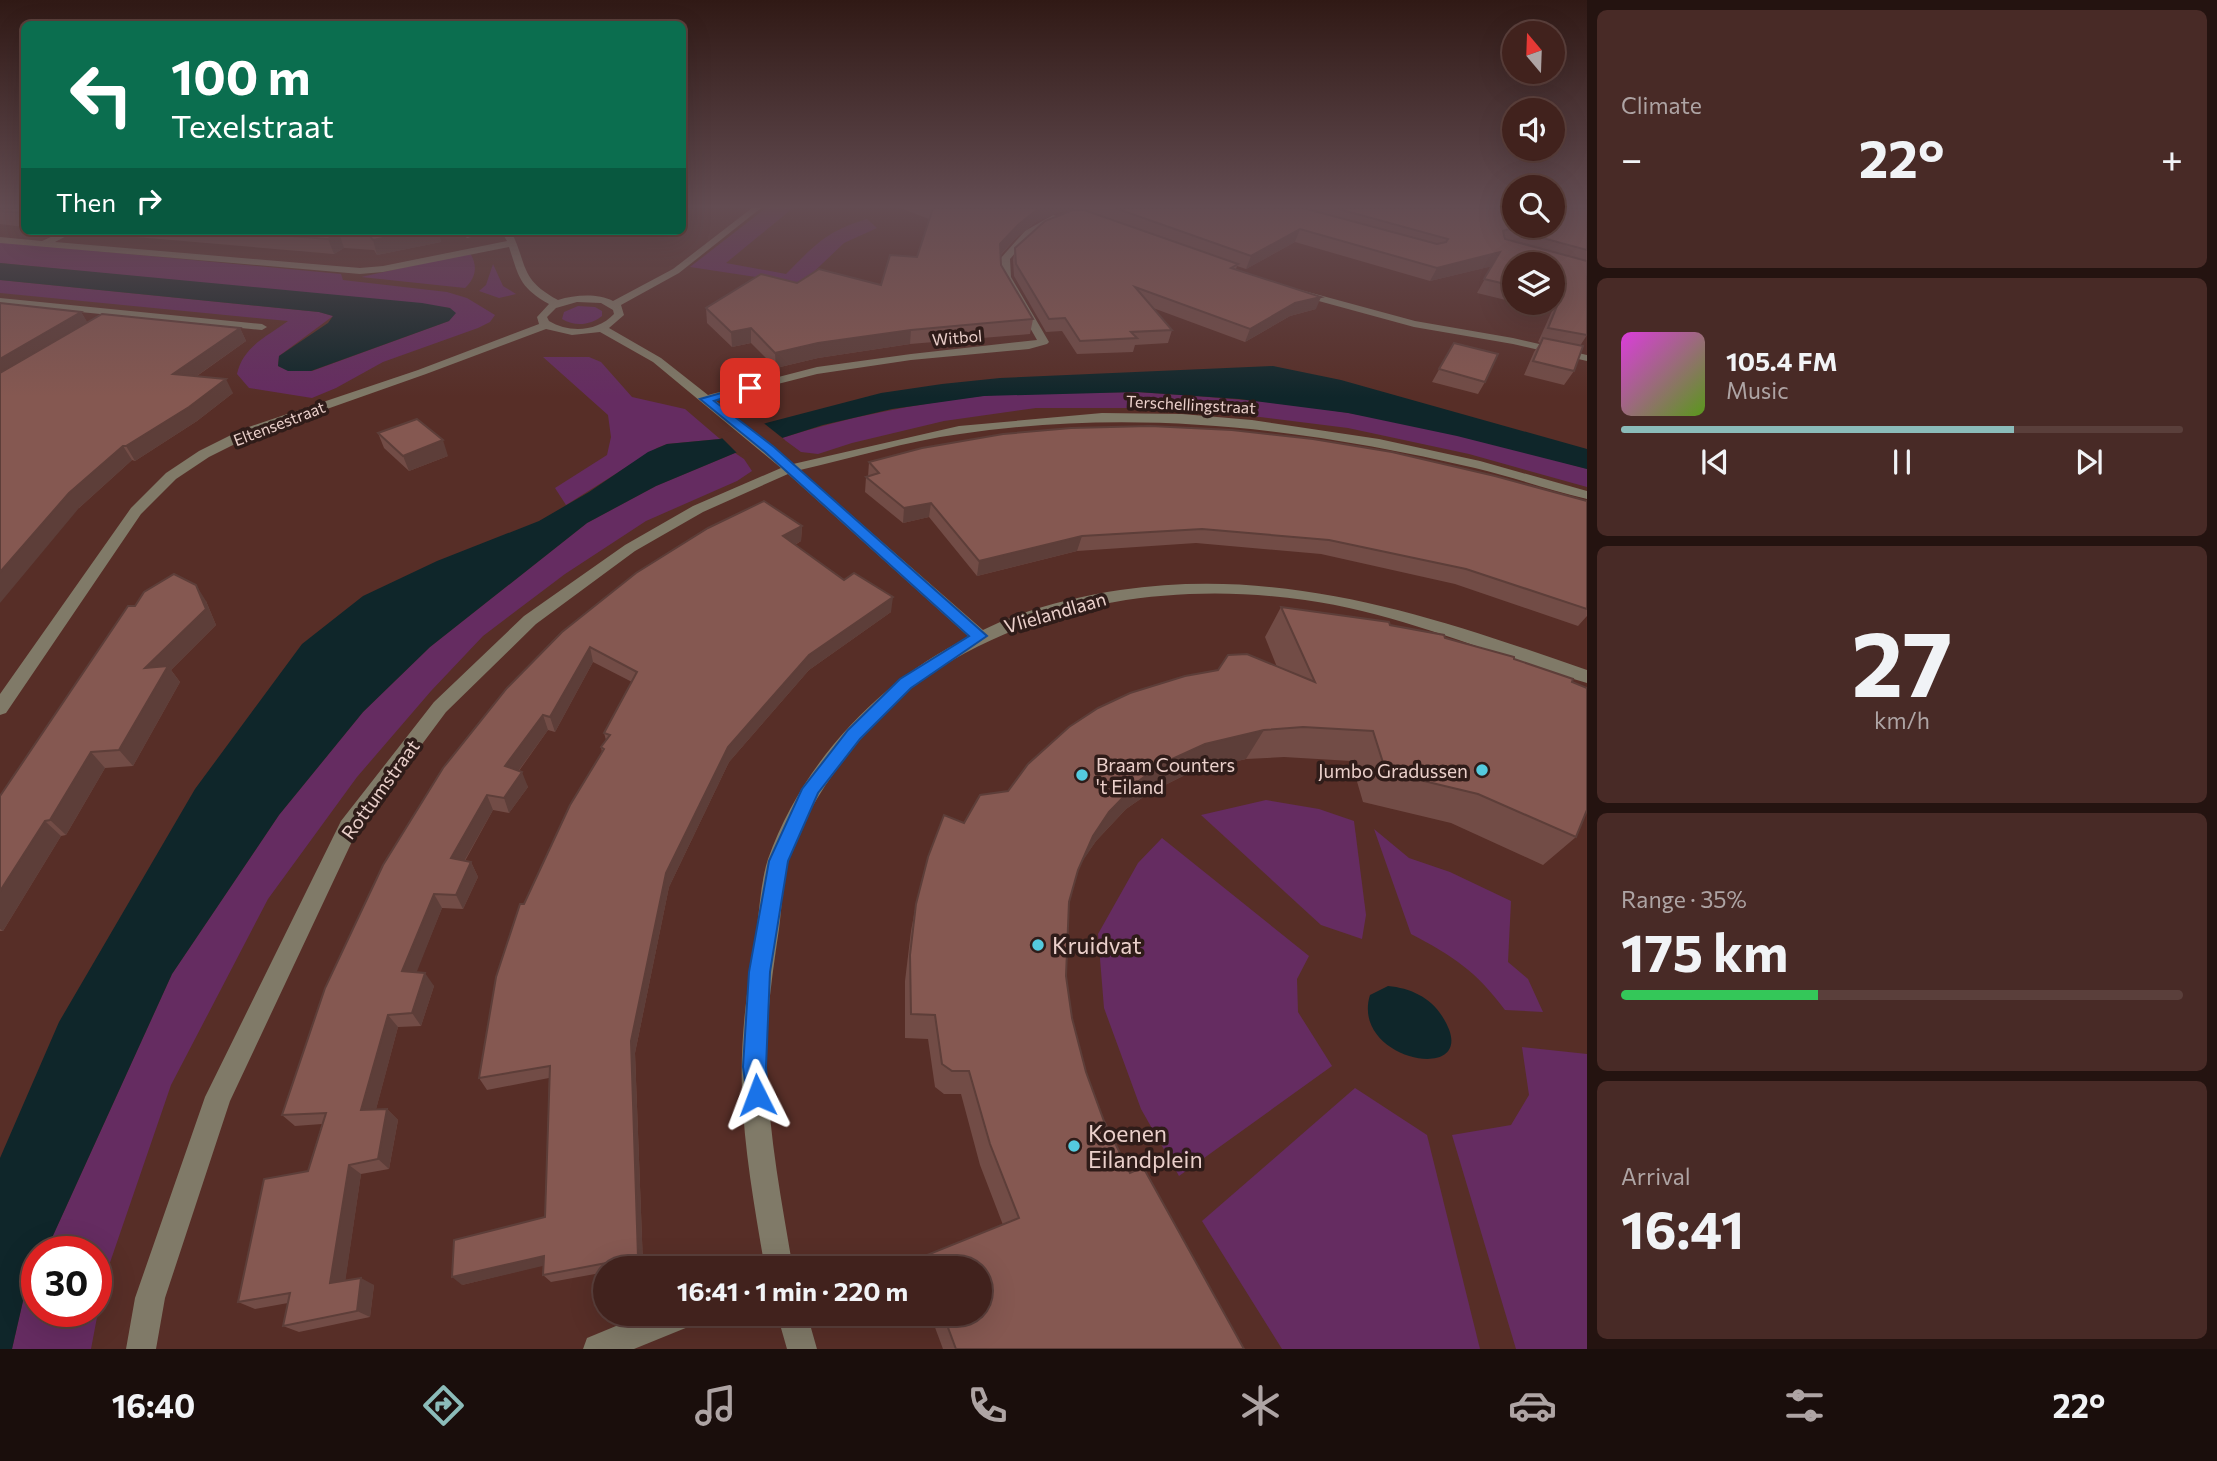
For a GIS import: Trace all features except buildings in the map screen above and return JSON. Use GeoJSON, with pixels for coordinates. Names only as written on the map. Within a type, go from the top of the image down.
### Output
{"type":"FeatureCollection","features":[{"type":"Feature","properties":{"kind":"street"},"geometry":{"type":"LineString","coordinates":[[518,271],[519,277],[538,295],[557,304]]}},
{"type":"Feature","properties":{"kind":"street"},"geometry":{"type":"LineString","coordinates":[[614,304],[676,271]]}},
{"type":"Feature","properties":{"kind":"street","name":"Witbol"},"geometry":{"type":"LineString","coordinates":[[706,399],[817,371],[911,357],[1029,346],[1043,342],[1006,277],[1006,271]]}},
{"type":"Feature","properties":{"kind":"street"},"geometry":{"type":"LineString","coordinates":[[1284,288],[1414,324],[1513,341],[1587,358]]}},
{"type":"Feature","properties":{"kind":"street"},"geometry":{"type":"LineString","coordinates":[[588,298],[614,304],[619,315],[601,328],[570,332],[546,325],[542,318],[544,313],[557,304],[588,298]]}},
{"type":"Feature","properties":{"kind":"street"},"geometry":{"type":"LineString","coordinates":[[0,300],[262,327]]}},
{"type":"Feature","properties":{"kind":"street"},"geometry":{"type":"LineString","coordinates":[[108,321],[120,314]]}},
{"type":"Feature","properties":{"kind":"street","name":"Eltensestraat"},"geometry":{"type":"LineString","coordinates":[[0,708],[136,510],[171,476],[204,454],[248,432],[546,325]]}},
{"type":"Feature","properties":{"kind":"street"},"geometry":{"type":"LineString","coordinates":[[601,328],[657,360],[769,450],[979,636]]}},
{"type":"Feature","properties":{"kind":"street","name":"Terschellingstraat"},"geometry":{"type":"LineString","coordinates":[[789,469],[959,430],[1102,417],[1182,418],[1252,424],[1379,443],[1480,465],[1587,495]]}},
{"type":"Feature","properties":{"kind":"street","name":"Rottumstraat"},"geometry":{"type":"LineString","coordinates":[[141,1349],[150,1298],[218,1097],[348,827],[440,707],[530,620],[630,548],[698,509],[789,469]]}},
{"type":"Feature","properties":{"kind":"street","name":"Vlielandlaan"},"geometry":{"type":"LineString","coordinates":[[777,1256],[764,1177],[754,1067],[760,972],[779,861],[811,789],[854,734],[905,683],[979,636],[1024,617],[1091,598],[1164,590],[1232,589],[1303,594],[1414,616],[1587,677]]}},
{"type":"Feature","properties":{"kind":"street"},"geometry":{"type":"LineString","coordinates":[[598,1349],[653,1326]]}},
{"type":"Feature","properties":{"kind":"street"},"geometry":{"type":"LineString","coordinates":[[796,1326],[803,1349]]}},
{"type":"Feature","properties":{"kind":"shaded area"},"geometry":{"type":"Polygon","coordinates":[[[80,271],[309,271],[341,274],[343,280],[447,292],[467,298],[495,315],[490,322],[478,328],[383,362],[312,398],[249,388],[237,374],[250,349],[288,321],[0,293],[0,280],[319,312],[333,316],[279,356],[278,366],[289,371],[312,371],[449,321],[450,308],[80,271]]]}},
{"type":"Feature","properties":{"kind":"shaded area"},"geometry":{"type":"Polygon","coordinates":[[[388,271],[475,272],[465,288],[361,277],[388,271]]]}},
{"type":"Feature","properties":{"kind":"shaded area"},"geometry":{"type":"Polygon","coordinates":[[[491,271],[496,271],[503,286],[516,294],[499,298],[479,291],[486,285],[491,271]]]}},
{"type":"Feature","properties":{"kind":"shaded area"},"geometry":{"type":"Polygon","coordinates":[[[716,271],[769,271],[786,274],[789,271],[815,271],[801,284],[716,271]]]}},
{"type":"Feature","properties":{"kind":"shaded area"},"geometry":{"type":"Polygon","coordinates":[[[578,306],[595,307],[602,311],[602,316],[583,324],[562,319],[564,312],[578,306]]]}},
{"type":"Feature","properties":{"kind":"shaded area"},"geometry":{"type":"Polygon","coordinates":[[[543,357],[589,357],[601,362],[632,397],[685,409],[720,439],[667,444],[657,448],[566,505],[555,488],[607,455],[611,437],[608,415],[543,357]]]}},
{"type":"Feature","properties":{"kind":"shaded area"},"geometry":{"type":"Polygon","coordinates":[[[1137,392],[1296,405],[1409,425],[1499,445],[1587,469],[1587,487],[1469,454],[1348,428],[1260,417],[1134,408],[1036,408],[944,421],[818,454],[801,452],[782,438],[856,418],[957,399],[1021,393],[1137,392]]]}},
{"type":"Feature","properties":{"kind":"shaded area"},"geometry":{"type":"Polygon","coordinates":[[[735,453],[744,459],[752,471],[737,481],[646,521],[565,574],[483,636],[431,691],[357,777],[268,899],[171,1085],[112,1257],[112,1236],[53,1236],[172,974],[279,815],[363,712],[430,647],[587,523],[656,486],[735,453]]]}},
{"type":"Feature","properties":{"kind":"shaded area"},"geometry":{"type":"Polygon","coordinates":[[[1266,800],[1319,809],[1354,821],[1366,915],[1362,939],[1321,925],[1201,815],[1266,800]]]}},
{"type":"Feature","properties":{"kind":"shaded area"},"geometry":{"type":"Polygon","coordinates":[[[1374,829],[1409,858],[1450,872],[1511,901],[1508,962],[1528,979],[1543,1012],[1505,1010],[1463,966],[1411,934],[1374,829]]]}},
{"type":"Feature","properties":{"kind":"shaded area"},"geometry":{"type":"Polygon","coordinates":[[[1162,838],[1309,956],[1297,979],[1298,1012],[1332,1066],[1179,1176],[1141,1109],[1104,1008],[1098,934],[1138,863],[1162,838]]]}},
{"type":"Feature","properties":{"kind":"shaded area"},"geometry":{"type":"Polygon","coordinates":[[[1522,1047],[1587,1054],[1587,1349],[1516,1349],[1452,1135],[1511,1125],[1529,1095],[1522,1047]]]}},
{"type":"Feature","properties":{"kind":"shaded area"},"geometry":{"type":"Polygon","coordinates":[[[1355,1088],[1427,1135],[1480,1349],[1282,1349],[1202,1221],[1355,1088]]]}},
{"type":"Feature","properties":{"kind":"shaded area"},"geometry":{"type":"Polygon","coordinates":[[[21,1310],[21,1327],[95,1327],[91,1349],[12,1349],[21,1310]]]}},
{"type":"Feature","properties":{"kind":"water"},"geometry":{"type":"Polygon","coordinates":[[[0,271],[84,271],[422,303],[450,308],[456,313],[449,321],[311,371],[288,371],[278,366],[279,356],[328,323],[333,316],[319,312],[0,280],[0,271]]]}},
{"type":"Feature","properties":{"kind":"water"},"geometry":{"type":"Polygon","coordinates":[[[1273,366],[1341,380],[1587,449],[1587,469],[1457,436],[1348,413],[1239,399],[1137,392],[984,396],[892,409],[823,425],[735,453],[656,486],[587,523],[430,647],[363,712],[279,815],[172,974],[53,1236],[21,1236],[21,1310],[12,1349],[0,1349],[0,1158],[59,1022],[195,789],[302,644],[363,596],[437,561],[539,521],[589,492],[648,452],[667,444],[720,439],[766,423],[881,393],[1000,378],[1273,366]]]}},
{"type":"Feature","properties":{"kind":"water"},"geometry":{"type":"Polygon","coordinates":[[[1388,986],[1419,995],[1437,1009],[1451,1038],[1447,1052],[1434,1058],[1415,1058],[1396,1050],[1379,1037],[1369,1018],[1370,995],[1388,986]]]}},
{"type":"Feature","properties":{"kind":"pier"},"geometry":{"type":"Polygon","coordinates":[[[761,421],[785,440],[739,455],[719,435],[761,421]]]}},
{"type":"Feature","properties":{"kind":"place","name":"Jumbo Gradussen"},"geometry":{"type":"Point","coordinates":[1482,770]}},
{"type":"Feature","properties":{"kind":"place","name":"Braam Counters 't Eiland"},"geometry":{"type":"Point","coordinates":[1082,775]}},
{"type":"Feature","properties":{"kind":"place","name":"Kruidvat"},"geometry":{"type":"Point","coordinates":[1038,945]}},
{"type":"Feature","properties":{"kind":"place","name":"Koenen Eilandplein"},"geometry":{"type":"Point","coordinates":[1074,1146]}},
{"type":"Feature","properties":{"kind":"route"},"geometry":{"type":"LineString","coordinates":[[750,388],[706,399],[769,450],[979,636],[905,683],[854,734],[811,789],[779,861],[760,972],[754,1067],[757,1095]]}}]}
